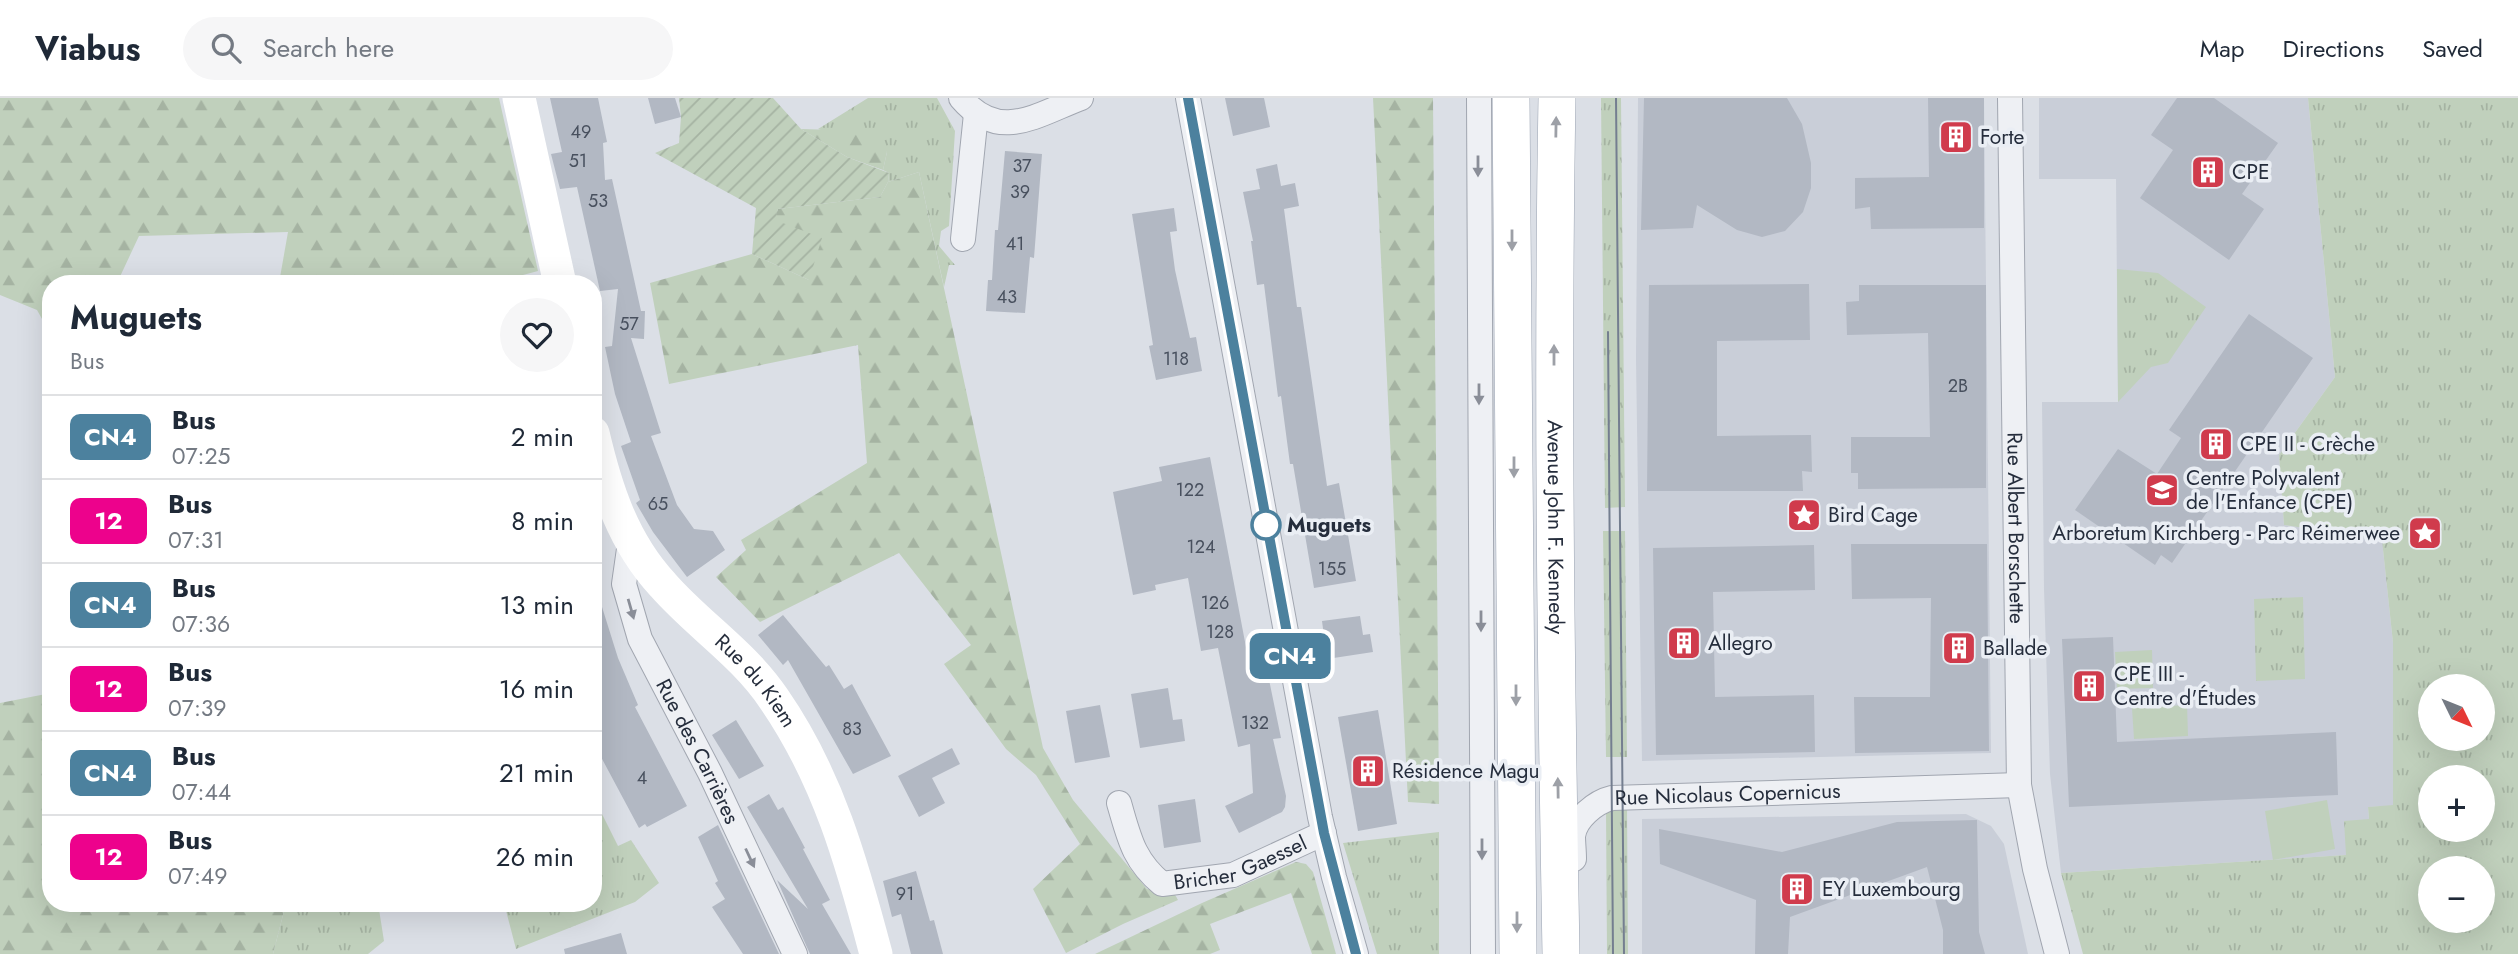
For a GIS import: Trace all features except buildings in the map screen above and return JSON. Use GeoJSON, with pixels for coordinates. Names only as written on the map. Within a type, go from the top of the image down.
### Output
{"type":"FeatureCollection","features":[{"type":"Feature","properties":{"kind":"main road"},"geometry":{"type":"LineString","coordinates":[[519,98],[558,275]]}},
{"type":"Feature","properties":{"kind":"main road","name":"Avenue John F. Kennedy"},"geometry":{"type":"LineString","coordinates":[[1511,98],[1518,954]]}},
{"type":"Feature","properties":{"kind":"main road","name":"Avenue John F. Kennedy"},"geometry":{"type":"LineString","coordinates":[[1557,98],[1553,304],[1562,954]]}},
{"type":"Feature","properties":{"kind":"main road","name":"Rue du Kiem"},"geometry":{"type":"LineString","coordinates":[[602,464],[617,515],[630,542],[662,585],[755,673],[775,700],[827,792],[859,888],[876,954]]}},
{"type":"Feature","properties":{"kind":"street"},"geometry":{"type":"LineString","coordinates":[[963,239],[968,106],[994,122],[1014,124],[1081,98]]}},
{"type":"Feature","properties":{"kind":"street"},"geometry":{"type":"LineString","coordinates":[[1188,98],[1324,833],[1356,954]]}},
{"type":"Feature","properties":{"kind":"street"},"geometry":{"type":"LineString","coordinates":[[1479,98],[1483,954]]}},
{"type":"Feature","properties":{"kind":"street","name":"Rue Albert Borschette"},"geometry":{"type":"LineString","coordinates":[[2010,98],[2019,785],[2035,869],[2057,954]]}},
{"type":"Feature","properties":{"kind":"street","name":"Rue des Carrières"},"geometry":{"type":"LineString","coordinates":[[630,542],[624,583],[640,639],[710,773],[795,954]]}},
{"type":"Feature","properties":{"kind":"street","name":"Rue Nicolaus Copernicus"},"geometry":{"type":"LineString","coordinates":[[1575,954],[1573,833],[1591,809],[1605,800],[1664,795],[2019,785]]}},
{"type":"Feature","properties":{"kind":"street","name":"Bricher Gaessel"},"geometry":{"type":"LineString","coordinates":[[1119,803],[1135,852],[1145,870],[1162,884],[1233,875],[1324,833]]}},
{"type":"Feature","properties":{"kind":"shaded area"},"geometry":{"type":"Polygon","coordinates":[[[1638,98],[1984,98],[1991,753],[1642,761],[1636,359],[1638,98]]]}},
{"type":"Feature","properties":{"kind":"shaded area","name":"Centre Polyvalent de l'Enfance (CPE)"},"geometry":{"type":"Polygon","coordinates":[[[2039,98],[2308,98],[2335,377],[2279,455],[2284,525],[2382,540],[2393,643],[2393,806],[2368,807],[2369,819],[2346,855],[2061,873],[2050,774],[2042,402],[2118,402],[2116,179],[2039,179],[2039,98]]]}},
{"type":"Feature","properties":{"kind":"shaded area"},"geometry":{"type":"Polygon","coordinates":[[[1966,814],[1991,826],[2004,844],[2028,954],[1642,954],[1642,819],[1966,814]]]}},
{"type":"Feature","properties":{"kind":"green space"},"geometry":{"type":"Polygon","coordinates":[[[0,98],[499,98],[538,271],[523,275],[280,275],[288,232],[139,236],[121,275],[42,275],[42,319],[37,310],[0,295],[0,98]]]}},
{"type":"Feature","properties":{"kind":"green space"},"geometry":{"type":"Polygon","coordinates":[[[679,98],[773,98],[801,129],[847,157],[889,173],[888,182],[880,197],[778,209],[775,220],[822,238],[809,280],[752,254],[756,208],[655,153],[679,143],[679,98]]]}},
{"type":"Feature","properties":{"kind":"green space"},"geometry":{"type":"Polygon","coordinates":[[[868,98],[937,98],[955,131],[949,226],[941,231],[939,246],[955,265],[949,265],[944,287],[919,172],[888,182],[889,173],[883,170],[887,152],[818,129],[868,98]]]}},
{"type":"Feature","properties":{"kind":"green space"},"geometry":{"type":"Polygon","coordinates":[[[1373,98],[1433,98],[1439,804],[1408,802],[1373,98]]]}},
{"type":"Feature","properties":{"kind":"green space"},"geometry":{"type":"Polygon","coordinates":[[[1601,98],[1621,98],[1625,507],[1605,508],[1601,98]]]}},
{"type":"Feature","properties":{"kind":"green space","name":"Arboretum Kirchberg - Parc Réimerwee"},"geometry":{"type":"Polygon","coordinates":[[[2308,98],[2518,98],[2518,954],[2083,954],[2061,873],[2346,855],[2344,821],[2369,819],[2368,807],[2393,805],[2393,643],[2382,540],[2284,525],[2279,455],[2335,377],[2308,98]]]}},
{"type":"Feature","properties":{"kind":"green space"},"geometry":{"type":"Polygon","coordinates":[[[801,129],[868,131],[887,152],[883,170],[847,157],[801,129]]]}},
{"type":"Feature","properties":{"kind":"green space"},"geometry":{"type":"Polygon","coordinates":[[[919,172],[1043,748],[1073,800],[1147,889],[1174,893],[1178,900],[1066,953],[1033,889],[1080,844],[1036,775],[1006,749],[944,664],[971,645],[899,553],[760,622],[716,577],[746,550],[741,540],[867,463],[858,345],[669,384],[650,283],[752,254],[809,280],[774,220],[778,209],[880,197],[888,182],[919,172]]]}},
{"type":"Feature","properties":{"kind":"green space"},"geometry":{"type":"Polygon","coordinates":[[[2117,269],[2158,273],[2206,307],[2168,363],[2151,367],[2118,402],[2117,269]]]}},
{"type":"Feature","properties":{"kind":"green space"},"geometry":{"type":"Polygon","coordinates":[[[1603,531],[1625,531],[1627,757],[1606,757],[1603,531]]]}},
{"type":"Feature","properties":{"kind":"green space"},"geometry":{"type":"Polygon","coordinates":[[[2303,597],[2305,679],[2256,681],[2254,599],[2303,597]]]}},
{"type":"Feature","properties":{"kind":"green space"},"geometry":{"type":"Polygon","coordinates":[[[2152,650],[2153,688],[2117,689],[2115,652],[2152,650]]]}},
{"type":"Feature","properties":{"kind":"green space"},"geometry":{"type":"Polygon","coordinates":[[[42,695],[42,912],[284,912],[273,954],[0,954],[0,703],[42,695]]]}},
{"type":"Feature","properties":{"kind":"green space"},"geometry":{"type":"Polygon","coordinates":[[[2187,705],[2188,736],[2134,739],[2132,708],[2187,705]]]}},
{"type":"Feature","properties":{"kind":"green space"},"geometry":{"type":"Polygon","coordinates":[[[2327,800],[2335,849],[2273,860],[2265,811],[2327,800]]]}},
{"type":"Feature","properties":{"kind":"green space"},"geometry":{"type":"Polygon","coordinates":[[[1627,804],[1628,954],[1607,954],[1606,809],[1627,804]]]}},
{"type":"Feature","properties":{"kind":"green space"},"geometry":{"type":"Polygon","coordinates":[[[602,814],[618,846],[631,840],[659,883],[635,902],[516,949],[506,912],[602,912],[602,814]]]}},
{"type":"Feature","properties":{"kind":"green space"},"geometry":{"type":"Polygon","coordinates":[[[1439,832],[1439,954],[1377,954],[1343,843],[1439,832]]]}},
{"type":"Feature","properties":{"kind":"green space"},"geometry":{"type":"Polygon","coordinates":[[[1296,862],[1306,864],[1313,872],[1336,954],[1312,954],[1291,893],[1210,924],[1220,950],[1210,954],[1095,954],[1202,903],[1296,862]]]}},
{"type":"Feature","properties":{"kind":"green space"},"geometry":{"type":"Polygon","coordinates":[[[284,912],[379,912],[384,941],[368,954],[273,954],[284,912]]]}},
{"type":"Feature","properties":{"kind":"tram line"},"geometry":{"type":"LineString","coordinates":[[1616,98],[1624,954]]}},
{"type":"Feature","properties":{"kind":"tram line"},"geometry":{"type":"LineString","coordinates":[[1608,332],[1613,954]]}},
{"type":"Feature","properties":{"kind":"bus line","name":"CN4"},"geometry":{"type":"LineString","coordinates":[[1188,98],[1324,833],[1356,954]]}},
{"type":"Feature","properties":{"kind":"place","name":"Forte"},"geometry":{"type":"Point","coordinates":[1956,137]}},
{"type":"Feature","properties":{"kind":"place","name":"CPE"},"geometry":{"type":"Point","coordinates":[2208,172]}},
{"type":"Feature","properties":{"kind":"place","name":"CPE II - Crèche"},"geometry":{"type":"Point","coordinates":[2216,444]}},
{"type":"Feature","properties":{"kind":"place","name":"Centre Polyvalent de l'Enfance (CPE)"},"geometry":{"type":"Point","coordinates":[2162,490]}},
{"type":"Feature","properties":{"kind":"place","name":"Bird Cage"},"geometry":{"type":"Point","coordinates":[1804,515]}},
{"type":"Feature","properties":{"kind":"place","name":"Muguets"},"geometry":{"type":"Point","coordinates":[1266,525]}},
{"type":"Feature","properties":{"kind":"place","name":"Arboretum Kirchberg - Parc Réimerwee"},"geometry":{"type":"Point","coordinates":[2425,533]}},
{"type":"Feature","properties":{"kind":"place","name":"Allegro"},"geometry":{"type":"Point","coordinates":[1684,643]}},
{"type":"Feature","properties":{"kind":"place","name":"Ballade"},"geometry":{"type":"Point","coordinates":[1959,648]}},
{"type":"Feature","properties":{"kind":"place","name":"CPE III - Centre d'Études"},"geometry":{"type":"Point","coordinates":[2089,686]}},
{"type":"Feature","properties":{"kind":"place","name":"Résidence Magu"},"geometry":{"type":"Point","coordinates":[1368,771]}},
{"type":"Feature","properties":{"kind":"place","name":"EY Luxembourg"},"geometry":{"type":"Point","coordinates":[1797,889]}}]}
